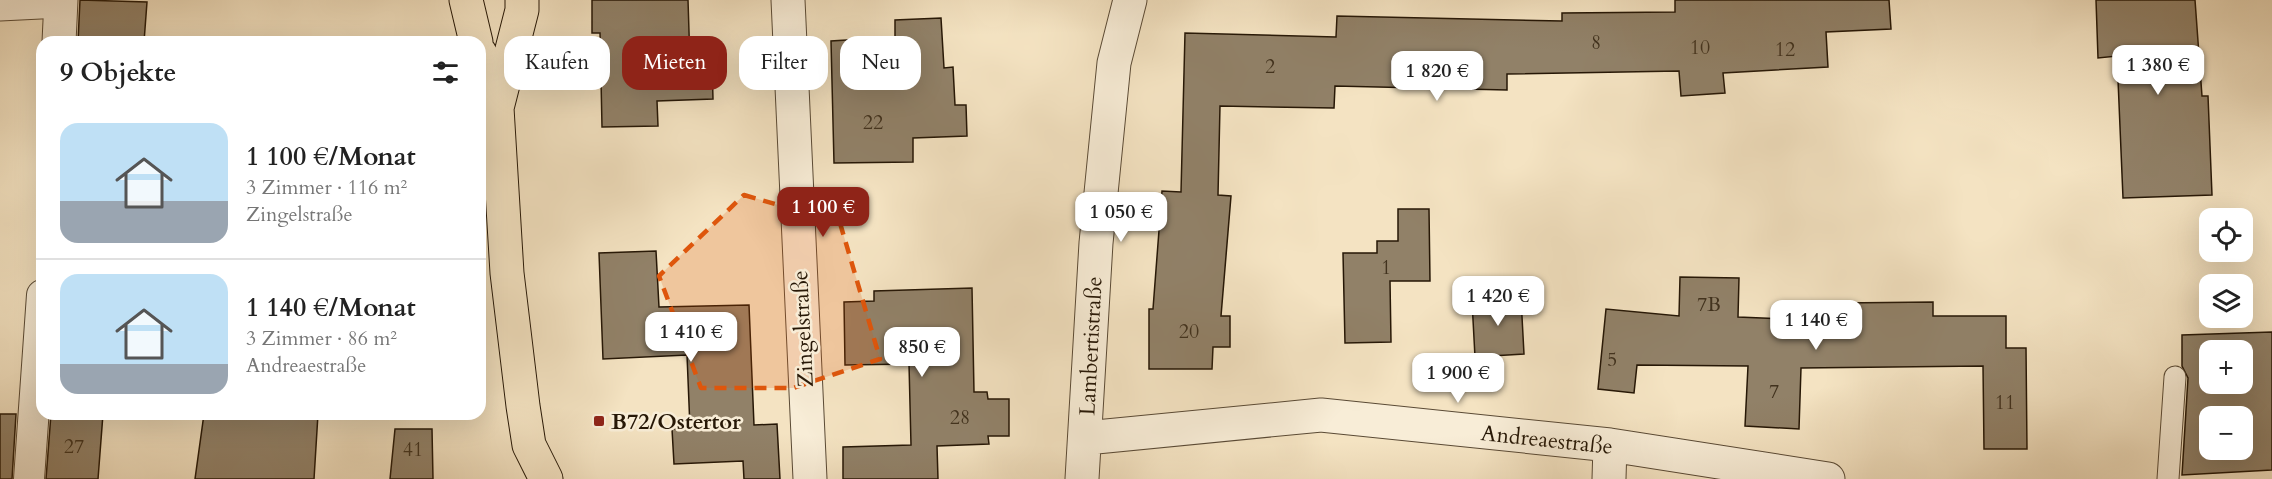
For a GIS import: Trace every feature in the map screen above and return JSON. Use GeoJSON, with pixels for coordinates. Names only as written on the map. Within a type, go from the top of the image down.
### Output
{"type":"FeatureCollection","features":[{"type":"Feature","properties":{"kind":"main road"},"geometry":{"type":"LineString","coordinates":[[466,0],[475,36]]}},
{"type":"Feature","properties":{"kind":"main road"},"geometry":{"type":"LineString","coordinates":[[497,108],[522,10],[522,0]]}},
{"type":"Feature","properties":{"kind":"main road"},"geometry":{"type":"LineString","coordinates":[[486,72],[497,108],[507,273],[530,445],[546,479]]}},
{"type":"Feature","properties":{"kind":"main road"},"geometry":{"type":"LineString","coordinates":[[522,479],[530,445]]}},
{"type":"Feature","properties":{"kind":"street","name":"Zingelstraße"},"geometry":{"type":"LineString","coordinates":[[788,0],[810,479]]}},
{"type":"Feature","properties":{"kind":"street","name":"Lambertistraße"},"geometry":{"type":"LineString","coordinates":[[1082,479],[1100,198],[1114,63],[1130,0]]}},
{"type":"Feature","properties":{"kind":"street"},"geometry":{"type":"LineString","coordinates":[[59,36],[61,4]]}},
{"type":"Feature","properties":{"kind":"street"},"geometry":{"type":"LineString","coordinates":[[28,479],[36,374]]}},
{"type":"Feature","properties":{"kind":"street","name":"Andreaestraße"},"geometry":{"type":"LineString","coordinates":[[1086,438],[1321,416],[1610,446],[1828,479]]}},
{"type":"Feature","properties":{"kind":"street"},"geometry":{"type":"LineString","coordinates":[[1610,446],[1610,479]]}},
{"type":"Feature","properties":{"kind":"lane"},"geometry":{"type":"LineString","coordinates":[[0,10],[61,4]]}},
{"type":"Feature","properties":{"kind":"lane"},"geometry":{"type":"LineString","coordinates":[[2168,479],[2175,377]]}},
{"type":"Feature","properties":{"kind":"highlighted area"},"geometry":{"type":"Polygon","coordinates":[[[744,195],[840,223],[880,359],[793,388],[701,388],[659,276],[744,195]]]}},
{"type":"Feature","properties":{"kind":"building"},"geometry":{"type":"Polygon","coordinates":[[[80,0],[147,2],[144,36],[78,36],[80,0]]]}},
{"type":"Feature","properties":{"kind":"building"},"geometry":{"type":"Polygon","coordinates":[[[592,0],[688,0],[689,36],[622,36],[622,90],[713,90],[713,99],[657,101],[658,126],[602,127],[601,90],[610,90],[610,36],[592,33],[592,0]]]}},
{"type":"Feature","properties":{"kind":"building"},"geometry":{"type":"Polygon","coordinates":[[[1675,0],[1889,0],[1891,29],[1826,32],[1828,67],[1723,73],[1725,93],[1681,96],[1679,71],[1507,74],[1507,90],[1335,86],[1334,108],[1220,106],[1218,195],[1231,196],[1221,316],[1230,316],[1230,347],[1213,347],[1212,369],[1149,369],[1149,309],[1153,309],[1162,191],[1181,192],[1185,33],[1336,37],[1337,16],[1562,21],[1562,13],[1675,12],[1675,0]]]}},
{"type":"Feature","properties":{"kind":"building"},"geometry":{"type":"Polygon","coordinates":[[[2096,0],[2195,0],[2202,96],[2208,96],[2212,195],[2123,198],[2117,56],[2098,58],[2096,0]]]}},
{"type":"Feature","properties":{"kind":"building"},"geometry":{"type":"Polygon","coordinates":[[[941,18],[944,68],[953,67],[955,105],[966,105],[967,136],[913,138],[913,162],[834,163],[831,41],[840,40],[840,90],[921,90],[921,36],[895,36],[895,20],[941,18]]]}},
{"type":"Feature","properties":{"kind":"building"},"geometry":{"type":"Polygon","coordinates":[[[1398,209],[1429,209],[1430,281],[1390,281],[1391,342],[1345,343],[1343,253],[1377,253],[1377,241],[1398,241],[1398,209]]]}},
{"type":"Feature","properties":{"kind":"building"},"geometry":{"type":"Polygon","coordinates":[[[656,251],[659,307],[749,305],[754,425],[777,424],[780,479],[744,479],[743,461],[674,464],[672,429],[690,428],[687,355],[603,359],[599,253],[656,251]]]}},
{"type":"Feature","properties":{"kind":"building"},"geometry":{"type":"Polygon","coordinates":[[[1680,277],[1739,278],[1738,317],[1840,321],[1840,303],[1933,302],[1933,316],[2006,316],[2006,348],[2026,348],[2027,449],[1984,449],[1983,366],[1801,368],[1799,429],[1745,426],[1748,366],[1637,365],[1634,393],[1598,389],[1606,309],[1679,316],[1680,277]]]}},
{"type":"Feature","properties":{"kind":"building"},"geometry":{"type":"Polygon","coordinates":[[[972,288],[974,392],[987,392],[988,399],[1009,399],[1009,436],[988,436],[989,444],[937,446],[938,479],[843,479],[843,447],[911,445],[909,364],[845,365],[844,302],[874,301],[874,291],[972,288]]]}},
{"type":"Feature","properties":{"kind":"building"},"geometry":{"type":"Polygon","coordinates":[[[1521,298],[1524,354],[1475,357],[1472,301],[1521,298]]]}},
{"type":"Feature","properties":{"kind":"building"},"geometry":{"type":"Polygon","coordinates":[[[2272,332],[2272,470],[2182,475],[2188,378],[2182,366],[2182,335],[2272,332]]]}},
{"type":"Feature","properties":{"kind":"building"},"geometry":{"type":"Polygon","coordinates":[[[0,414],[16,414],[12,479],[0,479],[0,414]]]}},
{"type":"Feature","properties":{"kind":"building"},"geometry":{"type":"Polygon","coordinates":[[[51,420],[103,420],[98,479],[46,479],[51,420]]]}},
{"type":"Feature","properties":{"kind":"building"},"geometry":{"type":"Polygon","coordinates":[[[203,420],[318,420],[314,479],[195,479],[203,420]]]}},
{"type":"Feature","properties":{"kind":"building"},"geometry":{"type":"Polygon","coordinates":[[[395,429],[432,429],[433,479],[390,479],[395,429]]]}},
{"type":"Feature","properties":{"kind":"place","name":"B72/Ostertor"},"geometry":{"type":"Point","coordinates":[599,421]}}]}
